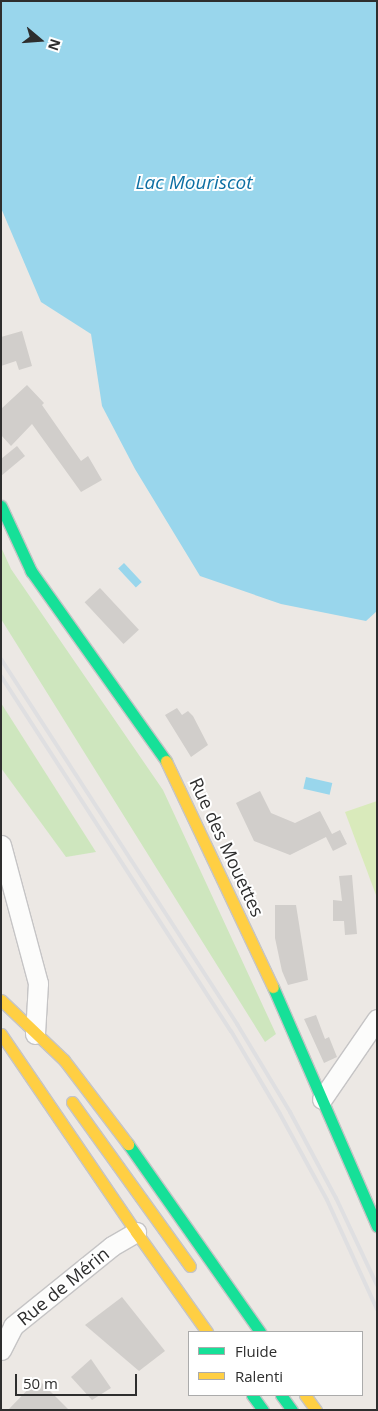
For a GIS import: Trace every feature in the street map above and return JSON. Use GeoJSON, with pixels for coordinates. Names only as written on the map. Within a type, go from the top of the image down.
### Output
{"type":"FeatureCollection","features":[{"type":"Feature","properties":{"kind":"main road","name":"Rue des Mouettes"},"geometry":{"type":"LineString","coordinates":[[1,506],[31,572],[174,773],[322,1099],[377,1226]]}},
{"type":"Feature","properties":{"kind":"main road"},"geometry":{"type":"LineString","coordinates":[[1,1002],[35,1042]]}},
{"type":"Feature","properties":{"kind":"main road"},"geometry":{"type":"LineString","coordinates":[[1,1002],[35,1042],[64,1060],[116,1128],[259,1331]]}},
{"type":"Feature","properties":{"kind":"main road"},"geometry":{"type":"LineString","coordinates":[[1,1034],[136,1232],[206,1331]]}},
{"type":"Feature","properties":{"kind":"main road"},"geometry":{"type":"LineString","coordinates":[[63,1089],[198,1278]]}},
{"type":"Feature","properties":{"kind":"main road"},"geometry":{"type":"LineString","coordinates":[[253,1396],[263,1410]]}},
{"type":"Feature","properties":{"kind":"main road"},"geometry":{"type":"LineString","coordinates":[[282,1396],[292,1410]]}},
{"type":"Feature","properties":{"kind":"main road"},"geometry":{"type":"LineString","coordinates":[[306,1396],[316,1410]]}},
{"type":"Feature","properties":{"kind":"street"},"geometry":{"type":"LineString","coordinates":[[1,845],[38,983],[35,1042]]}},
{"type":"Feature","properties":{"kind":"street"},"geometry":{"type":"LineString","coordinates":[[322,1099],[377,1019]]}},
{"type":"Feature","properties":{"kind":"street","name":"Rue de Mérin"},"geometry":{"type":"LineString","coordinates":[[1,1350],[13,1326],[112,1246],[136,1232]]}},
{"type":"Feature","properties":{"kind":"green space"},"geometry":{"type":"Polygon","coordinates":[[[1,547],[11,569],[163,790],[276,1034],[265,1042],[1,619],[1,547]]]}},
{"type":"Feature","properties":{"kind":"green space"},"geometry":{"type":"Polygon","coordinates":[[[1,703],[96,852],[66,857],[1,768],[1,703]]]}},
{"type":"Feature","properties":{"kind":"green space"},"geometry":{"type":"Polygon","coordinates":[[[377,801],[377,894],[376,895],[345,812],[377,801]]]}},
{"type":"Feature","properties":{"kind":"water","name":"Lac Mouriscot"},"geometry":{"type":"Polygon","coordinates":[[[1,1],[377,1],[377,611],[366,621],[281,604],[200,576],[135,469],[102,406],[91,334],[41,302],[1,208],[1,1]]]}},
{"type":"Feature","properties":{"kind":"water"},"geometry":{"type":"Polygon","coordinates":[[[124,563],[142,582],[136,587],[118,568],[124,563]]]}},
{"type":"Feature","properties":{"kind":"water"},"geometry":{"type":"Polygon","coordinates":[[[306,777],[332,783],[330,795],[303,789],[306,777]]]}},
{"type":"Feature","properties":{"kind":"building"},"geometry":{"type":"Polygon","coordinates":[[[22,331],[32,366],[19,370],[16,361],[1,366],[1,337],[22,331]]]}},
{"type":"Feature","properties":{"kind":"building"},"geometry":{"type":"Polygon","coordinates":[[[27,385],[44,403],[42,405],[81,461],[88,456],[102,480],[81,492],[32,424],[11,446],[1,435],[1,409],[27,385]]]}},
{"type":"Feature","properties":{"kind":"building"},"geometry":{"type":"Polygon","coordinates":[[[17,446],[25,456],[1,476],[1,459],[17,446]]]}},
{"type":"Feature","properties":{"kind":"building"},"geometry":{"type":"Polygon","coordinates":[[[100,588],[139,630],[124,644],[85,602],[100,588]]]}},
{"type":"Feature","properties":{"kind":"building"},"geometry":{"type":"Polygon","coordinates":[[[177,708],[182,715],[188,711],[193,716],[208,745],[191,757],[165,715],[177,708]]]}},
{"type":"Feature","properties":{"kind":"building"},"geometry":{"type":"Polygon","coordinates":[[[260,791],[271,813],[295,823],[320,811],[332,834],[340,830],[347,844],[333,851],[326,837],[290,855],[254,841],[236,803],[260,791]]]}},
{"type":"Feature","properties":{"kind":"building"},"geometry":{"type":"Polygon","coordinates":[[[352,875],[357,934],[345,935],[344,921],[333,921],[333,900],[342,901],[339,876],[352,875]]]}},
{"type":"Feature","properties":{"kind":"building"},"geometry":{"type":"Polygon","coordinates":[[[275,905],[296,905],[308,980],[288,985],[282,971],[275,938],[275,905]]]}},
{"type":"Feature","properties":{"kind":"building"},"geometry":{"type":"Polygon","coordinates":[[[316,1015],[325,1039],[329,1037],[337,1057],[324,1063],[304,1019],[316,1015]]]}},
{"type":"Feature","properties":{"kind":"building"},"geometry":{"type":"Polygon","coordinates":[[[122,1297],[165,1351],[139,1371],[85,1325],[122,1297]]]}},
{"type":"Feature","properties":{"kind":"building"},"geometry":{"type":"Polygon","coordinates":[[[91,1359],[111,1388],[92,1400],[71,1377],[91,1359]]]}},
{"type":"Feature","properties":{"kind":"building"},"geometry":{"type":"Polygon","coordinates":[[[38,1379],[69,1410],[8,1410],[38,1379]]]}},
{"type":"Feature","properties":{"kind":"railway"},"geometry":{"type":"LineString","coordinates":[[1,659],[237,1024],[290,1112],[336,1198],[377,1285]]}},
{"type":"Feature","properties":{"kind":"railway"},"geometry":{"type":"LineString","coordinates":[[1,676],[231,1031],[280,1114],[327,1200],[377,1309]]}},
{"type":"Feature","properties":{"kind":"traffic: fast"},"geometry":{"type":"LineString","coordinates":[[1,506],[31,571],[166,761]]}},
{"type":"Feature","properties":{"kind":"traffic: fast"},"geometry":{"type":"LineString","coordinates":[[273,987],[377,1226]]}},
{"type":"Feature","properties":{"kind":"traffic: fast"},"geometry":{"type":"LineString","coordinates":[[128,1144],[259,1331]]}},
{"type":"Feature","properties":{"kind":"traffic: fast"},"geometry":{"type":"LineString","coordinates":[[253,1396],[263,1410]]}},
{"type":"Feature","properties":{"kind":"traffic: fast"},"geometry":{"type":"LineString","coordinates":[[282,1396],[292,1410]]}},
{"type":"Feature","properties":{"kind":"traffic: slow"},"geometry":{"type":"LineString","coordinates":[[166,761],[273,987]]}},
{"type":"Feature","properties":{"kind":"traffic: slow"},"geometry":{"type":"LineString","coordinates":[[1,1000],[64,1060],[128,1144]]}},
{"type":"Feature","properties":{"kind":"traffic: slow"},"geometry":{"type":"LineString","coordinates":[[1,1034],[136,1232]]}},
{"type":"Feature","properties":{"kind":"traffic: slow"},"geometry":{"type":"LineString","coordinates":[[72,1102],[190,1266]]}},
{"type":"Feature","properties":{"kind":"traffic: slow"},"geometry":{"type":"LineString","coordinates":[[136,1232],[206,1331]]}},
{"type":"Feature","properties":{"kind":"traffic: slow"},"geometry":{"type":"LineString","coordinates":[[306,1396],[316,1410]]}}]}
